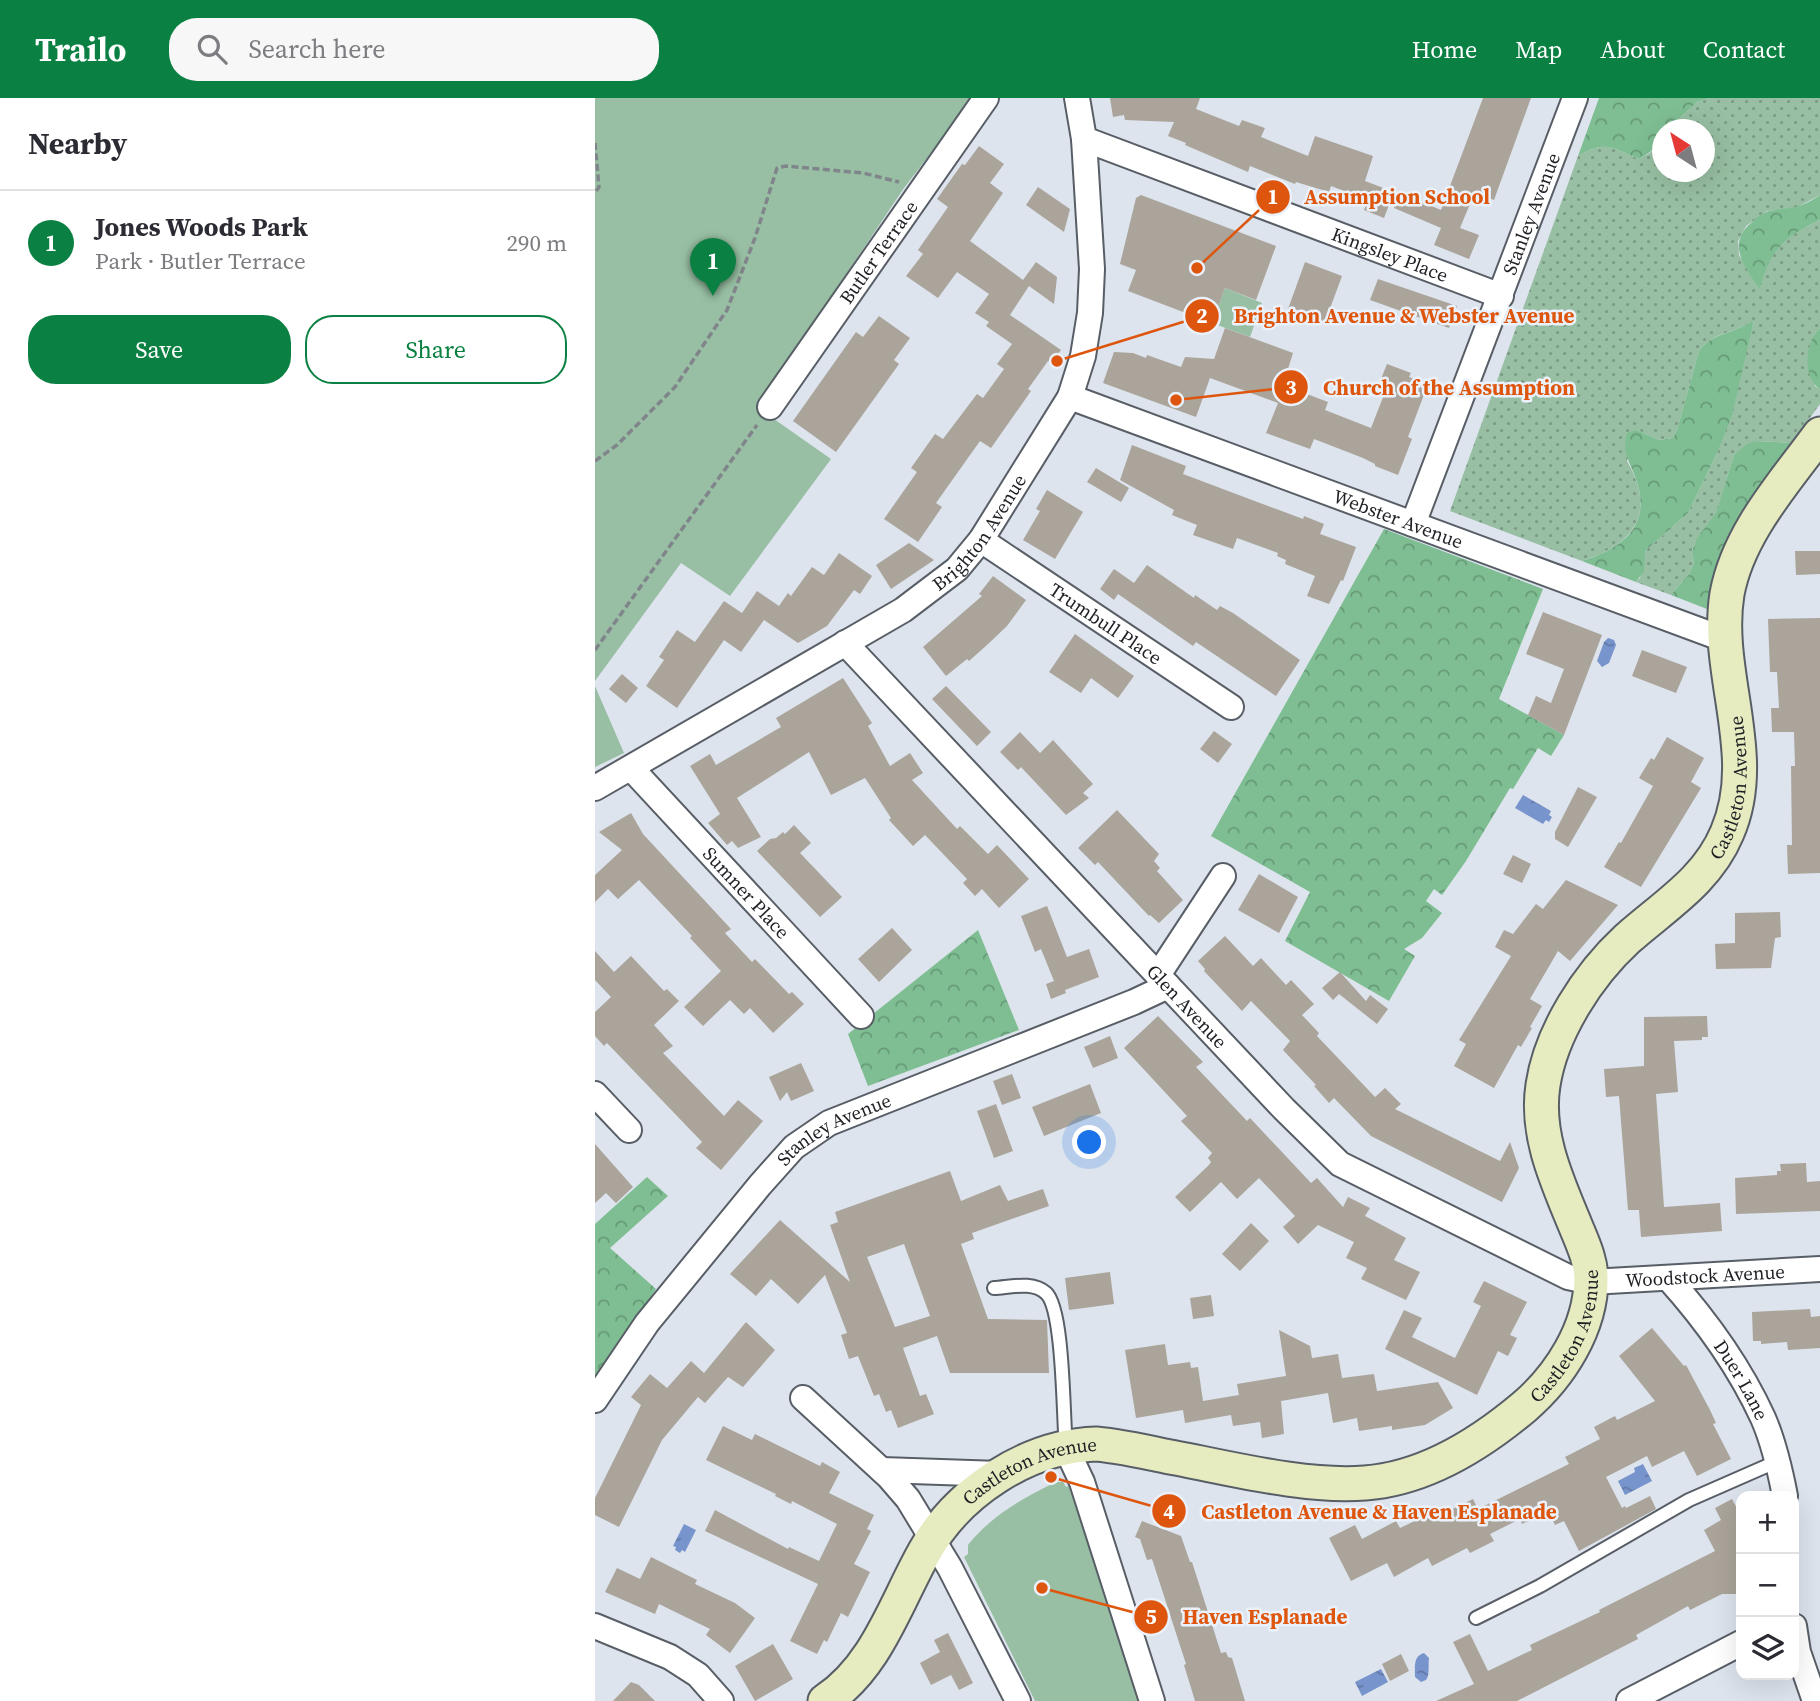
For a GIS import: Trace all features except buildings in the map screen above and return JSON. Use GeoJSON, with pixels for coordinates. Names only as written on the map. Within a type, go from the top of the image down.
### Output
{"type":"FeatureCollection","features":[{"type":"Feature","properties":{"kind":"street","name":"Butler Terrace"},"geometry":{"type":"LineString","coordinates":[[769,407],[986,98]]}},
{"type":"Feature","properties":{"kind":"street","name":"Brighton Avenue"},"geometry":{"type":"LineString","coordinates":[[595,788],[903,610],[957,569],[981,540],[1070,397],[1083,356],[1092,280],[1084,139],[1077,98]]}},
{"type":"Feature","properties":{"kind":"street","name":"Stanley Avenue"},"geometry":{"type":"LineString","coordinates":[[1413,524],[1575,98]]}},
{"type":"Feature","properties":{"kind":"street","name":"Kingsley Place"},"geometry":{"type":"LineString","coordinates":[[1084,139],[1501,296]]}},
{"type":"Feature","properties":{"kind":"street","name":"Webster Avenue"},"geometry":{"type":"LineString","coordinates":[[1070,397],[1726,640]]}},
{"type":"Feature","properties":{"kind":"street","name":"Castleton Avenue"},"geometry":{"type":"LineString","coordinates":[[824,1701],[846,1684],[866,1659],[896,1609],[932,1539],[964,1502],[1000,1475],[1027,1460],[1066,1448],[1103,1444],[1318,1483],[1364,1484],[1402,1476],[1443,1460],[1472,1444],[1527,1404],[1546,1386],[1578,1335],[1591,1282],[1588,1258],[1553,1171],[1546,1146],[1542,1087],[1559,1034],[1598,971],[1623,943],[1702,874],[1727,834],[1735,810],[1739,761],[1726,640],[1728,594],[1740,556],[1754,527],[1820,434]]}},
{"type":"Feature","properties":{"kind":"street","name":"Trumbull Place"},"geometry":{"type":"LineString","coordinates":[[981,540],[1231,707]]}},
{"type":"Feature","properties":{"kind":"street","name":"Glen Avenue"},"geometry":{"type":"LineString","coordinates":[[845,643],[1284,1109],[1340,1164],[1568,1276],[1591,1282]]}},
{"type":"Feature","properties":{"kind":"street","name":"Sumner Place"},"geometry":{"type":"LineString","coordinates":[[631,768],[861,1016]]}},
{"type":"Feature","properties":{"kind":"street"},"geometry":{"type":"LineString","coordinates":[[1163,981],[1223,876]]}},
{"type":"Feature","properties":{"kind":"street","name":"Stanley Avenue"},"geometry":{"type":"LineString","coordinates":[[595,1400],[647,1323],[794,1147],[829,1123],[1134,1002],[1163,981]]}},
{"type":"Feature","properties":{"kind":"street"},"geometry":{"type":"LineString","coordinates":[[595,1094],[629,1130]]}},
{"type":"Feature","properties":{"kind":"street","name":"Woodstock Avenue"},"geometry":{"type":"LineString","coordinates":[[1591,1282],[1820,1269]]}},
{"type":"Feature","properties":{"kind":"street","name":"Duer Lane"},"geometry":{"type":"LineString","coordinates":[[1668,1278],[1696,1311],[1746,1386],[1764,1420],[1785,1491]]}},
{"type":"Feature","properties":{"kind":"street"},"geometry":{"type":"LineString","coordinates":[[803,1398],[882,1470],[908,1499],[950,1568],[1018,1701]]}},
{"type":"Feature","properties":{"kind":"street"},"geometry":{"type":"LineString","coordinates":[[1066,1448],[1082,1482],[1152,1701]]}},
{"type":"Feature","properties":{"kind":"street"},"geometry":{"type":"LineString","coordinates":[[882,1470],[1000,1475]]}},
{"type":"Feature","properties":{"kind":"street"},"geometry":{"type":"LineString","coordinates":[[595,1626],[670,1657],[698,1675],[721,1701]]}},
{"type":"Feature","properties":{"kind":"street"},"geometry":{"type":"LineString","coordinates":[[1629,1701],[1736,1646]]}},
{"type":"Feature","properties":{"kind":"street"},"geometry":{"type":"LineString","coordinates":[[1799,1655],[1815,1701]]}},
{"type":"Feature","properties":{"kind":"lane"},"geometry":{"type":"LineString","coordinates":[[994,1288],[1034,1286],[1048,1294],[1053,1305],[1058,1328],[1066,1448]]}},
{"type":"Feature","properties":{"kind":"lane"},"geometry":{"type":"LineString","coordinates":[[1476,1618],[1562,1574],[1689,1500],[1778,1461]]}},
{"type":"Feature","properties":{"kind":"path"},"geometry":{"type":"LineString","coordinates":[[595,143],[599,187],[595,193]]}},
{"type":"Feature","properties":{"kind":"path"},"geometry":{"type":"LineString","coordinates":[[595,461],[617,445],[675,387],[727,310],[755,238],[777,168],[786,166],[863,173],[920,190]]}},
{"type":"Feature","properties":{"kind":"path"},"geometry":{"type":"LineString","coordinates":[[595,650],[769,407]]}},
{"type":"Feature","properties":{"kind":"green space"},"geometry":{"type":"Polygon","coordinates":[[[595,98],[973,98],[904,188],[759,404],[764,412],[831,459],[730,596],[681,563],[595,681],[595,98]]]}},
{"type":"Feature","properties":{"kind":"green space"},"geometry":{"type":"Polygon","coordinates":[[[1599,98],[1709,98],[1697,102],[1679,119],[1652,119],[1652,150],[1639,159],[1608,147],[1595,148],[1578,156],[1599,98]]]}},
{"type":"Feature","properties":{"kind":"green space"},"geometry":{"type":"Polygon","coordinates":[[[1709,98],[1820,98],[1820,195],[1796,208],[1767,211],[1746,226],[1738,241],[1739,255],[1760,288],[1768,263],[1780,245],[1820,220],[1820,328],[1811,342],[1815,386],[1820,389],[1820,404],[1792,443],[1757,441],[1734,455],[1716,514],[1698,537],[1692,550],[1694,563],[1689,574],[1671,595],[1636,582],[1640,578],[1645,551],[1688,513],[1717,453],[1754,321],[1717,336],[1699,351],[1673,438],[1659,440],[1637,430],[1627,461],[1636,480],[1640,511],[1636,524],[1616,546],[1582,561],[1450,511],[1578,156],[1595,148],[1608,147],[1639,159],[1652,150],[1652,182],[1715,182],[1715,119],[1679,119],[1697,102],[1709,98]]]}},
{"type":"Feature","properties":{"kind":"green space"},"geometry":{"type":"Polygon","coordinates":[[[1820,195],[1820,220],[1797,232],[1780,246],[1768,264],[1760,289],[1741,256],[1740,239],[1744,231],[1764,213],[1800,206],[1820,195]]]}},
{"type":"Feature","properties":{"kind":"green space"},"geometry":{"type":"Polygon","coordinates":[[[1225,288],[1262,303],[1250,337],[1212,323],[1225,288]]]}},
{"type":"Feature","properties":{"kind":"green space"},"geometry":{"type":"Polygon","coordinates":[[[1754,320],[1732,415],[1688,513],[1645,551],[1644,571],[1636,582],[1582,561],[1623,540],[1638,519],[1639,491],[1626,454],[1627,433],[1637,430],[1659,440],[1673,438],[1699,351],[1710,340],[1754,320]]]}},
{"type":"Feature","properties":{"kind":"green space"},"geometry":{"type":"Polygon","coordinates":[[[1820,328],[1820,389],[1809,374],[1808,361],[1809,348],[1820,328]]]}},
{"type":"Feature","properties":{"kind":"green space"},"geometry":{"type":"Polygon","coordinates":[[[1757,441],[1792,443],[1770,475],[1715,577],[1707,609],[1671,595],[1689,574],[1694,563],[1692,551],[1697,538],[1716,513],[1734,455],[1747,444],[1757,441]]]}},
{"type":"Feature","properties":{"kind":"green space"},"geometry":{"type":"Polygon","coordinates":[[[1384,529],[1543,589],[1499,699],[1564,735],[1551,756],[1538,748],[1442,895],[1434,889],[1426,901],[1442,913],[1422,938],[1404,949],[1415,956],[1389,1001],[1285,941],[1310,892],[1211,836],[1384,529]]]}},
{"type":"Feature","properties":{"kind":"green space"},"geometry":{"type":"Polygon","coordinates":[[[595,686],[624,753],[595,767],[595,686]]]}},
{"type":"Feature","properties":{"kind":"green space"},"geometry":{"type":"Polygon","coordinates":[[[978,930],[1019,1030],[868,1086],[848,1034],[978,930]]]}},
{"type":"Feature","properties":{"kind":"green space"},"geometry":{"type":"Polygon","coordinates":[[[647,1177],[668,1196],[610,1248],[656,1289],[595,1382],[595,1224],[647,1177]]]}},
{"type":"Feature","properties":{"kind":"green space"},"geometry":{"type":"Polygon","coordinates":[[[1056,1482],[1063,1482],[1066,1487],[1072,1484],[1141,1701],[1035,1701],[964,1557],[968,1554],[968,1545],[997,1517],[1056,1482]]]}},
{"type":"Feature","properties":{"kind":"water"},"geometry":{"type":"Polygon","coordinates":[[[1608,638],[1614,640],[1616,645],[1609,663],[1602,667],[1597,661],[1608,638]]]}},
{"type":"Feature","properties":{"kind":"water"},"geometry":{"type":"Polygon","coordinates":[[[1523,795],[1551,811],[1549,822],[1546,820],[1543,824],[1515,808],[1523,795]]]}},
{"type":"Feature","properties":{"kind":"water"},"geometry":{"type":"Polygon","coordinates":[[[1643,1464],[1652,1481],[1625,1495],[1618,1481],[1635,1472],[1634,1468],[1643,1464]]]}},
{"type":"Feature","properties":{"kind":"water"},"geometry":{"type":"Polygon","coordinates":[[[684,1524],[696,1530],[685,1552],[682,1550],[680,1553],[673,1546],[684,1524]]]}},
{"type":"Feature","properties":{"kind":"water"},"geometry":{"type":"Polygon","coordinates":[[[1424,1653],[1429,1658],[1428,1673],[1426,1680],[1421,1682],[1415,1677],[1415,1666],[1416,1659],[1424,1653]]]}},
{"type":"Feature","properties":{"kind":"water"},"geometry":{"type":"Polygon","coordinates":[[[1381,1669],[1388,1682],[1362,1696],[1355,1682],[1381,1669]]]}},
{"type":"Feature","properties":{"kind":"place","name":"Assumption School"},"geometry":{"type":"Point","coordinates":[1197,268]}},
{"type":"Feature","properties":{"kind":"place","name":"Jones Woods Park"},"geometry":{"type":"Point","coordinates":[713,296]}},
{"type":"Feature","properties":{"kind":"place","name":"Brighton Avenue & Webster Avenue"},"geometry":{"type":"Point","coordinates":[1057,361]}},
{"type":"Feature","properties":{"kind":"place","name":"Church of the Assumption"},"geometry":{"type":"Point","coordinates":[1176,400]}},
{"type":"Feature","properties":{"kind":"place","name":"Castleton Avenue & Haven Esplanade"},"geometry":{"type":"Point","coordinates":[1051,1477]}},
{"type":"Feature","properties":{"kind":"place","name":"Haven Esplanade"},"geometry":{"type":"Point","coordinates":[1042,1588]}}]}
